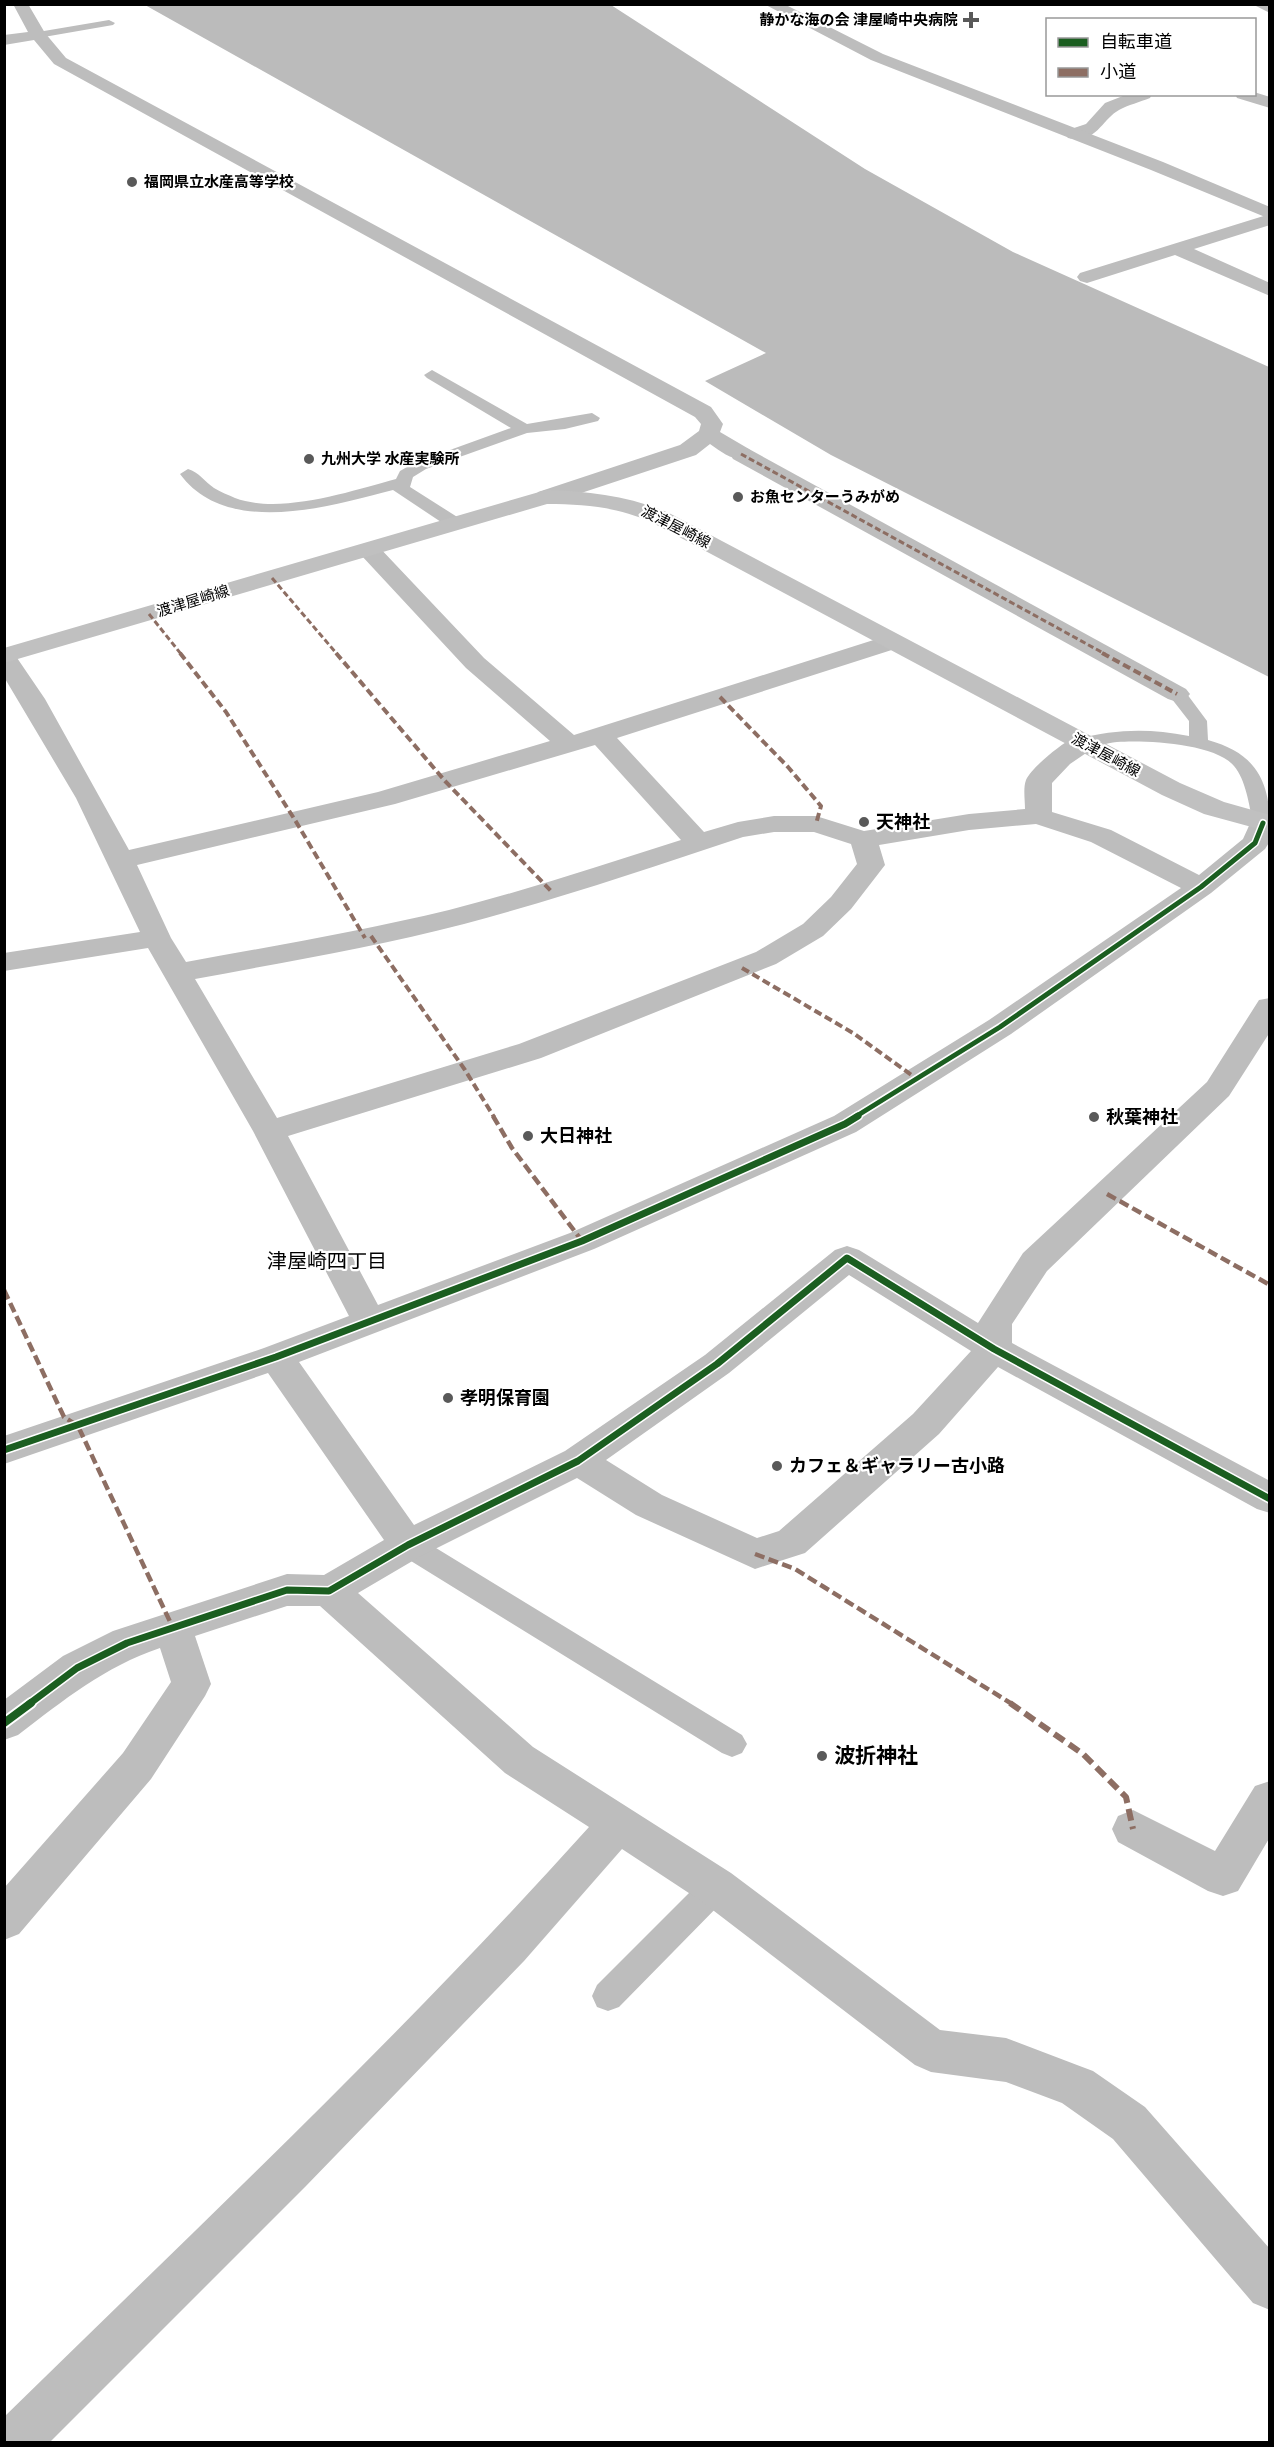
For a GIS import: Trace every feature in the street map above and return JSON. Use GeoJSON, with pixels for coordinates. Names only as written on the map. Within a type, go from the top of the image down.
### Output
{"type":"FeatureCollection","features":[{"type":"Feature","properties":{"kind":"main road","name":"渡津屋崎線"},"geometry":{"type":"LineString","coordinates":[[4,656],[546,497],[610,500],[637,507],[1171,789],[1214,808],[1266,824]]}},
{"type":"Feature","properties":{"kind":"street"},"geometry":{"type":"LineString","coordinates":[[20,4],[38,35],[60,61],[703,412],[712,424],[709,434],[688,450],[546,497]]}},
{"type":"Feature","properties":{"kind":"street"},"geometry":{"type":"LineString","coordinates":[[771,4],[877,57],[1269,214]]}},
{"type":"Feature","properties":{"kind":"street"},"geometry":{"type":"LineString","coordinates":[[1259,4],[1269,8]]}},
{"type":"Feature","properties":{"kind":"street"},"geometry":{"type":"LineString","coordinates":[[4,40],[38,35]]}},
{"type":"Feature","properties":{"kind":"street"},"geometry":{"type":"LineString","coordinates":[[1074,134],[1092,128],[1111,107],[1139,96]]}},
{"type":"Feature","properties":{"kind":"street"},"geometry":{"type":"LineString","coordinates":[[1249,96],[1269,103]]}},
{"type":"Feature","properties":{"kind":"street"},"geometry":{"type":"LineString","coordinates":[[1087,277],[1269,219]]}},
{"type":"Feature","properties":{"kind":"street"},"geometry":{"type":"LineString","coordinates":[[1175,248],[1269,291]]}},
{"type":"Feature","properties":{"kind":"street"},"geometry":{"type":"LineString","coordinates":[[709,434],[741,454],[1177,694]]}},
{"type":"Feature","properties":{"kind":"street"},"geometry":{"type":"LineString","coordinates":[[369,550],[475,663],[569,744]]}},
{"type":"Feature","properties":{"kind":"street"},"geometry":{"type":"LineString","coordinates":[[121,860],[385,798],[600,735],[892,642]]}},
{"type":"Feature","properties":{"kind":"street"},"geometry":{"type":"LineString","coordinates":[[4,656],[32,699],[121,860],[157,938],[269,1131],[370,1323]]}},
{"type":"Feature","properties":{"kind":"street"},"geometry":{"type":"LineString","coordinates":[[600,735],[699,843]]}},
{"type":"Feature","properties":{"kind":"street"},"geometry":{"type":"LineString","coordinates":[[1038,816],[1039,781],[1061,758],[1083,743]]}},
{"type":"Feature","properties":{"kind":"street"},"geometry":{"type":"LineString","coordinates":[[176,973],[365,938],[455,917],[551,891],[738,830],[802,823],[833,828],[863,839],[969,822],[1038,816],[1101,836],[1201,887]]}},
{"type":"Feature","properties":{"kind":"street"},"geometry":{"type":"LineString","coordinates":[[4,1450],[370,1323],[594,1236],[845,1124],[1000,1027],[1201,887],[1235,862],[1255,843],[1266,824]]}},
{"type":"Feature","properties":{"kind":"street"},"geometry":{"type":"LineString","coordinates":[[269,1131],[530,1051],[766,958],[813,930],[841,903],[871,865],[863,839]]}},
{"type":"Feature","properties":{"kind":"street"},"geometry":{"type":"LineString","coordinates":[[4,962],[157,938]]}},
{"type":"Feature","properties":{"kind":"street"},"geometry":{"type":"LineString","coordinates":[[578,1461],[649,1505],[755,1554],[792,1542],[927,1424],[994,1349],[996,1323],[1035,1262],[1218,1089],[1269,1007]]}},
{"type":"Feature","properties":{"kind":"street"},"geometry":{"type":"LineString","coordinates":[[4,1723],[77,1668],[127,1643],[287,1590],[329,1591],[408,1545],[578,1461],[717,1364],[847,1258],[994,1349],[1269,1499]]}},
{"type":"Feature","properties":{"kind":"street"},"geometry":{"type":"LineString","coordinates":[[276,1357],[408,1545]]}},
{"type":"Feature","properties":{"kind":"street"},"geometry":{"type":"LineString","coordinates":[[329,1591],[519,1760],[716,1887],[931,2050],[1006,2060],[1077,2087],[1129,2123],[1269,2286]]}},
{"type":"Feature","properties":{"kind":"street"},"geometry":{"type":"LineString","coordinates":[[4,1920],[137,1766],[190,1684],[173,1628]]}},
{"type":"Feature","properties":{"kind":"street"},"geometry":{"type":"LineString","coordinates":[[1133,1829],[1223,1877],[1269,1799]]}},
{"type":"Feature","properties":{"kind":"street"},"geometry":{"type":"LineString","coordinates":[[15,2442],[290,2170],[509,1947],[618,1824]]}},
{"type":"Feature","properties":{"kind":"lane"},"geometry":{"type":"LineString","coordinates":[[38,35],[109,23]]}},
{"type":"Feature","properties":{"kind":"lane"},"geometry":{"type":"LineString","coordinates":[[432,375],[524,429]]}},
{"type":"Feature","properties":{"kind":"lane"},"geometry":{"type":"LineString","coordinates":[[456,524],[400,489],[406,474],[420,466],[524,429],[592,418]]}},
{"type":"Feature","properties":{"kind":"lane"},"geometry":{"type":"LineString","coordinates":[[188,474],[199,487],[213,495],[231,502],[270,508],[318,503],[404,482]]}},
{"type":"Feature","properties":{"kind":"lane"},"geometry":{"type":"LineString","coordinates":[[1177,694],[1198,721],[1199,743]]}},
{"type":"Feature","properties":{"kind":"lane"},"geometry":{"type":"LineString","coordinates":[[1083,743],[1116,736],[1163,738],[1199,743],[1223,750],[1239,760],[1257,798],[1266,824]]}},
{"type":"Feature","properties":{"kind":"lane"},"geometry":{"type":"LineString","coordinates":[[408,1545],[732,1744]]}},
{"type":"Feature","properties":{"kind":"lane"},"geometry":{"type":"LineString","coordinates":[[608,1996],[716,1887]]}},
{"type":"Feature","properties":{"kind":"shaded area"},"geometry":{"type":"Polygon","coordinates":[[[145,5],[611,5],[865,169],[1013,252],[1269,367],[1269,677],[831,455],[705,381],[766,353],[145,5]]]}},
{"type":"Feature","properties":{"kind":"marked path"},"geometry":{"type":"LineString","coordinates":[[741,454],[1177,694]]}},
{"type":"Feature","properties":{"kind":"marked path"},"geometry":{"type":"LineString","coordinates":[[272,578],[445,781],[551,891]]}},
{"type":"Feature","properties":{"kind":"marked path"},"geometry":{"type":"LineString","coordinates":[[149,614],[226,712],[295,820],[365,938]]}},
{"type":"Feature","properties":{"kind":"marked path"},"geometry":{"type":"LineString","coordinates":[[720,697],[788,767],[821,806],[816,824]]}},
{"type":"Feature","properties":{"kind":"marked path"},"geometry":{"type":"LineString","coordinates":[[371,936],[465,1070],[512,1148],[582,1241]]}},
{"type":"Feature","properties":{"kind":"marked path"},"geometry":{"type":"LineString","coordinates":[[742,968],[853,1033],[917,1079]]}},
{"type":"Feature","properties":{"kind":"marked path"},"geometry":{"type":"LineString","coordinates":[[1107,1194],[1270,1285]]}},
{"type":"Feature","properties":{"kind":"marked path"},"geometry":{"type":"LineString","coordinates":[[4,1290],[64,1417],[78,1426],[173,1628]]}},
{"type":"Feature","properties":{"kind":"marked path"},"geometry":{"type":"LineString","coordinates":[[755,1554],[795,1569],[987,1687],[1083,1754],[1126,1797],[1133,1829]]}},
{"type":"Feature","properties":{"kind":"cycle path"},"geometry":{"type":"LineString","coordinates":[[4,1450],[276,1357],[582,1241],[845,1124],[1000,1027],[1201,887],[1255,843],[1263,823]]}},
{"type":"Feature","properties":{"kind":"cycle path"},"geometry":{"type":"LineString","coordinates":[[4,1723],[77,1668],[127,1643],[287,1590],[329,1591],[408,1545],[578,1461],[717,1364],[847,1258],[994,1349],[1270,1499]]}},
{"type":"Feature","properties":{"kind":"place","name":"静かな海の会 津屋崎中央病院"},"geometry":{"type":"Point","coordinates":[971,20]}},
{"type":"Feature","properties":{"kind":"place","name":"福岡県立水産高等学校"},"geometry":{"type":"Point","coordinates":[132,182]}},
{"type":"Feature","properties":{"kind":"place","name":"九州大学 水産実験所"},"geometry":{"type":"Point","coordinates":[309,459]}},
{"type":"Feature","properties":{"kind":"place","name":"お魚センターうみがめ"},"geometry":{"type":"Point","coordinates":[738,497]}},
{"type":"Feature","properties":{"kind":"place","name":"天神社"},"geometry":{"type":"Point","coordinates":[864,822]}},
{"type":"Feature","properties":{"kind":"place","name":"秋葉神社"},"geometry":{"type":"Point","coordinates":[1094,1117]}},
{"type":"Feature","properties":{"kind":"place","name":"大日神社"},"geometry":{"type":"Point","coordinates":[528,1136]}},
{"type":"Feature","properties":{"kind":"place","name":"孝明保育園"},"geometry":{"type":"Point","coordinates":[448,1398]}},
{"type":"Feature","properties":{"kind":"place","name":"カフェ＆ギャラリー古小路"},"geometry":{"type":"Point","coordinates":[777,1466]}},
{"type":"Feature","properties":{"kind":"place","name":"波折神社"},"geometry":{"type":"Point","coordinates":[822,1756]}},
{"type":"Feature","properties":{"kind":"district","name":"津屋崎四丁目"},"geometry":{"type":"Point","coordinates":[327,1261]}}]}
